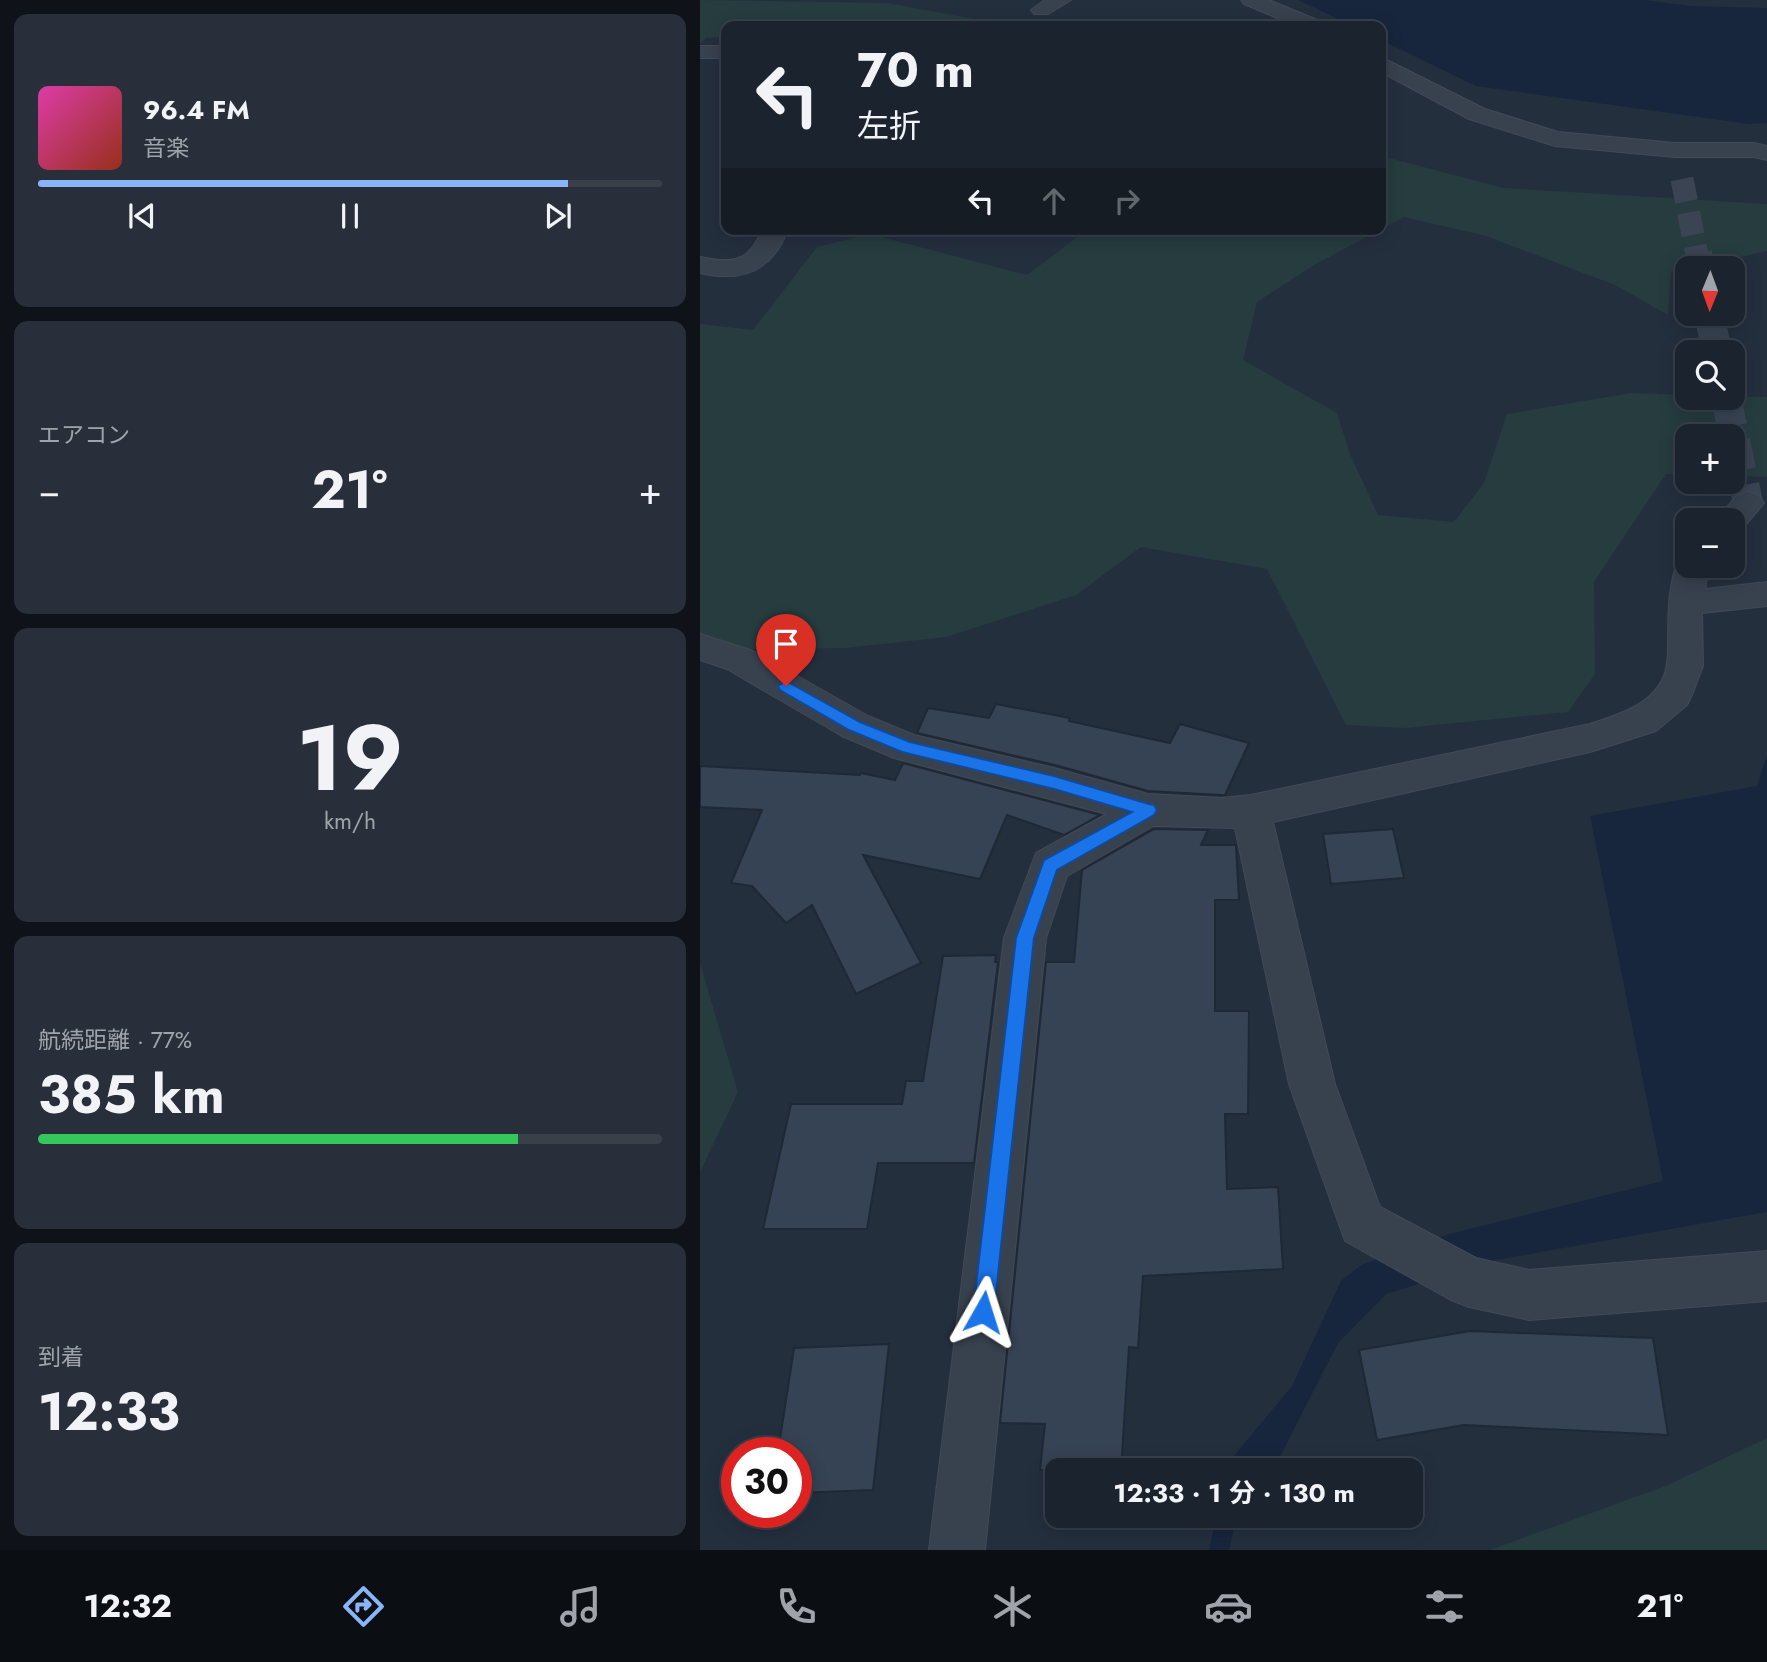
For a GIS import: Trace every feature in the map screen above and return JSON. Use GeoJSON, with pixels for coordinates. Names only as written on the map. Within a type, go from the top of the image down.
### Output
{"type":"FeatureCollection","features":[{"type":"Feature","properties":{"kind":"street"},"geometry":{"type":"LineString","coordinates":[[1041,10],[1061,0]]}},
{"type":"Feature","properties":{"kind":"street"},"geometry":{"type":"LineString","coordinates":[[1251,0],[1303,21]]}},
{"type":"Feature","properties":{"kind":"street"},"geometry":{"type":"LineString","coordinates":[[700,52],[721,52]]}},
{"type":"Feature","properties":{"kind":"street"},"geometry":{"type":"LineString","coordinates":[[1386,66],[1477,114],[1555,138],[1677,160],[1754,150],[1767,153]]}},
{"type":"Feature","properties":{"kind":"street"},"geometry":{"type":"LineString","coordinates":[[700,265],[721,269],[741,266],[757,259],[767,250],[773,235]]}},
{"type":"Feature","properties":{"kind":"street"},"geometry":{"type":"LineString","coordinates":[[700,646],[740,660],[855,726],[907,748],[1054,783],[1149,810],[1221,814],[1251,811],[1590,738],[1643,721],[1674,695],[1685,666],[1685,603],[1690,578]]}},
{"type":"Feature","properties":{"kind":"street"},"geometry":{"type":"LineString","coordinates":[[1685,603],[1767,594]]}},
{"type":"Feature","properties":{"kind":"street"},"geometry":{"type":"LineString","coordinates":[[957,1550],[1025,938],[1050,865],[1149,810]]}},
{"type":"Feature","properties":{"kind":"street"},"geometry":{"type":"LineString","coordinates":[[1251,811],[1312,1084],[1362,1224],[1469,1282],[1529,1295],[1767,1276]]}},
{"type":"Feature","properties":{"kind":"green space"},"geometry":{"type":"Polygon","coordinates":[[[700,0],[887,3],[985,21],[721,21],[721,37],[706,38],[700,44],[700,0]]]}},
{"type":"Feature","properties":{"kind":"green space"},"geometry":{"type":"Polygon","coordinates":[[[1386,157],[1504,188],[1767,204],[1767,251],[1744,256],[1675,256],[1668,315],[1615,285],[1486,236],[1404,217],[1386,227],[1386,157]]]}},
{"type":"Feature","properties":{"kind":"green space"},"geometry":{"type":"Polygon","coordinates":[[[874,235],[1027,275],[1080,235],[1370,235],[1314,265],[1257,302],[1243,360],[1337,413],[1350,454],[1378,515],[1454,522],[1484,483],[1507,414],[1631,393],[1675,395],[1675,410],[1745,410],[1745,397],[1767,397],[1767,477],[1745,476],[1745,424],[1675,424],[1675,474],[1666,474],[1594,582],[1595,674],[1568,712],[1405,728],[1346,725],[1267,569],[1141,547],[1076,595],[946,637],[845,648],[700,650],[700,324],[753,330],[817,247],[874,235]]]}},
{"type":"Feature","properties":{"kind":"green space"},"geometry":{"type":"Polygon","coordinates":[[[700,963],[738,1092],[700,1172],[700,963]]]}},
{"type":"Feature","properties":{"kind":"green space"},"geometry":{"type":"Polygon","coordinates":[[[1767,1438],[1767,1550],[1490,1550],[1668,1485],[1767,1438]]]}},
{"type":"Feature","properties":{"kind":"water"},"geometry":{"type":"Polygon","coordinates":[[[1298,0],[1644,0],[1690,6],[1767,8],[1767,123],[1749,124],[1476,86],[1386,42],[1386,21],[1342,21],[1298,0]]]}},
{"type":"Feature","properties":{"kind":"water"},"geometry":{"type":"Polygon","coordinates":[[[1767,755],[1767,1212],[1496,1260],[1386,1294],[1338,1343],[1279,1458],[1232,1458],[1292,1386],[1341,1281],[1361,1265],[1449,1234],[1663,1181],[1590,816],[1757,786],[1767,755]]]}},
{"type":"Feature","properties":{"kind":"building"},"geometry":{"type":"Polygon","coordinates":[[[996,704],[1070,718],[1069,721],[1170,743],[1180,724],[1249,743],[1225,795],[1221,795],[1148,791],[1055,765],[917,733],[928,708],[989,718],[996,704]]]}},
{"type":"Feature","properties":{"kind":"building"},"geometry":{"type":"Polygon","coordinates":[[[903,763],[1100,815],[1064,835],[1007,815],[980,879],[863,855],[921,963],[856,994],[812,905],[786,923],[752,886],[731,883],[762,810],[700,807],[700,766],[861,773],[895,780],[903,763]]]}},
{"type":"Feature","properties":{"kind":"building"},"geometry":{"type":"Polygon","coordinates":[[[1154,829],[1208,830],[1201,845],[1236,845],[1239,900],[1215,900],[1215,1011],[1249,1011],[1248,1114],[1225,1114],[1227,1189],[1278,1187],[1283,1269],[1143,1276],[1138,1348],[1129,1347],[1122,1458],[1045,1458],[1045,1470],[1040,1470],[1045,1424],[1000,1423],[1046,962],[1074,962],[1082,870],[1154,829]]]}},
{"type":"Feature","properties":{"kind":"building"},"geometry":{"type":"Polygon","coordinates":[[[1393,829],[1404,878],[1331,884],[1323,834],[1393,829]]]}},
{"type":"Feature","properties":{"kind":"building"},"geometry":{"type":"Polygon","coordinates":[[[996,955],[995,962],[998,962],[974,1163],[878,1163],[867,1229],[763,1229],[791,1104],[902,1104],[906,1081],[923,1081],[943,956],[996,955]]]}},
{"type":"Feature","properties":{"kind":"building"},"geometry":{"type":"Polygon","coordinates":[[[1470,1331],[1653,1338],[1668,1435],[1464,1425],[1377,1440],[1359,1350],[1470,1331]]]}},
{"type":"Feature","properties":{"kind":"building"},"geometry":{"type":"Polygon","coordinates":[[[889,1344],[873,1490],[812,1492],[812,1437],[780,1437],[794,1348],[889,1344]]]}},
{"type":"Feature","properties":{"kind":"waterway"},"geometry":{"type":"LineString","coordinates":[[1219,1550],[1224,1528]]}},
{"type":"Feature","properties":{"kind":"tunnel"},"geometry":{"type":"LineString","coordinates":[[1682,179],[1697,255]]}},
{"type":"Feature","properties":{"kind":"tunnel"},"geometry":{"type":"LineString","coordinates":[[1712,326],[1715,340]]}},
{"type":"Feature","properties":{"kind":"tunnel"},"geometry":{"type":"LineString","coordinates":[[1729,410],[1748,503]]}},
{"type":"Feature","properties":{"kind":"route"},"geometry":{"type":"LineString","coordinates":[[786,686],[855,726],[907,748],[1054,783],[1149,810],[1050,865],[1025,938],[983,1312]]}}]}
